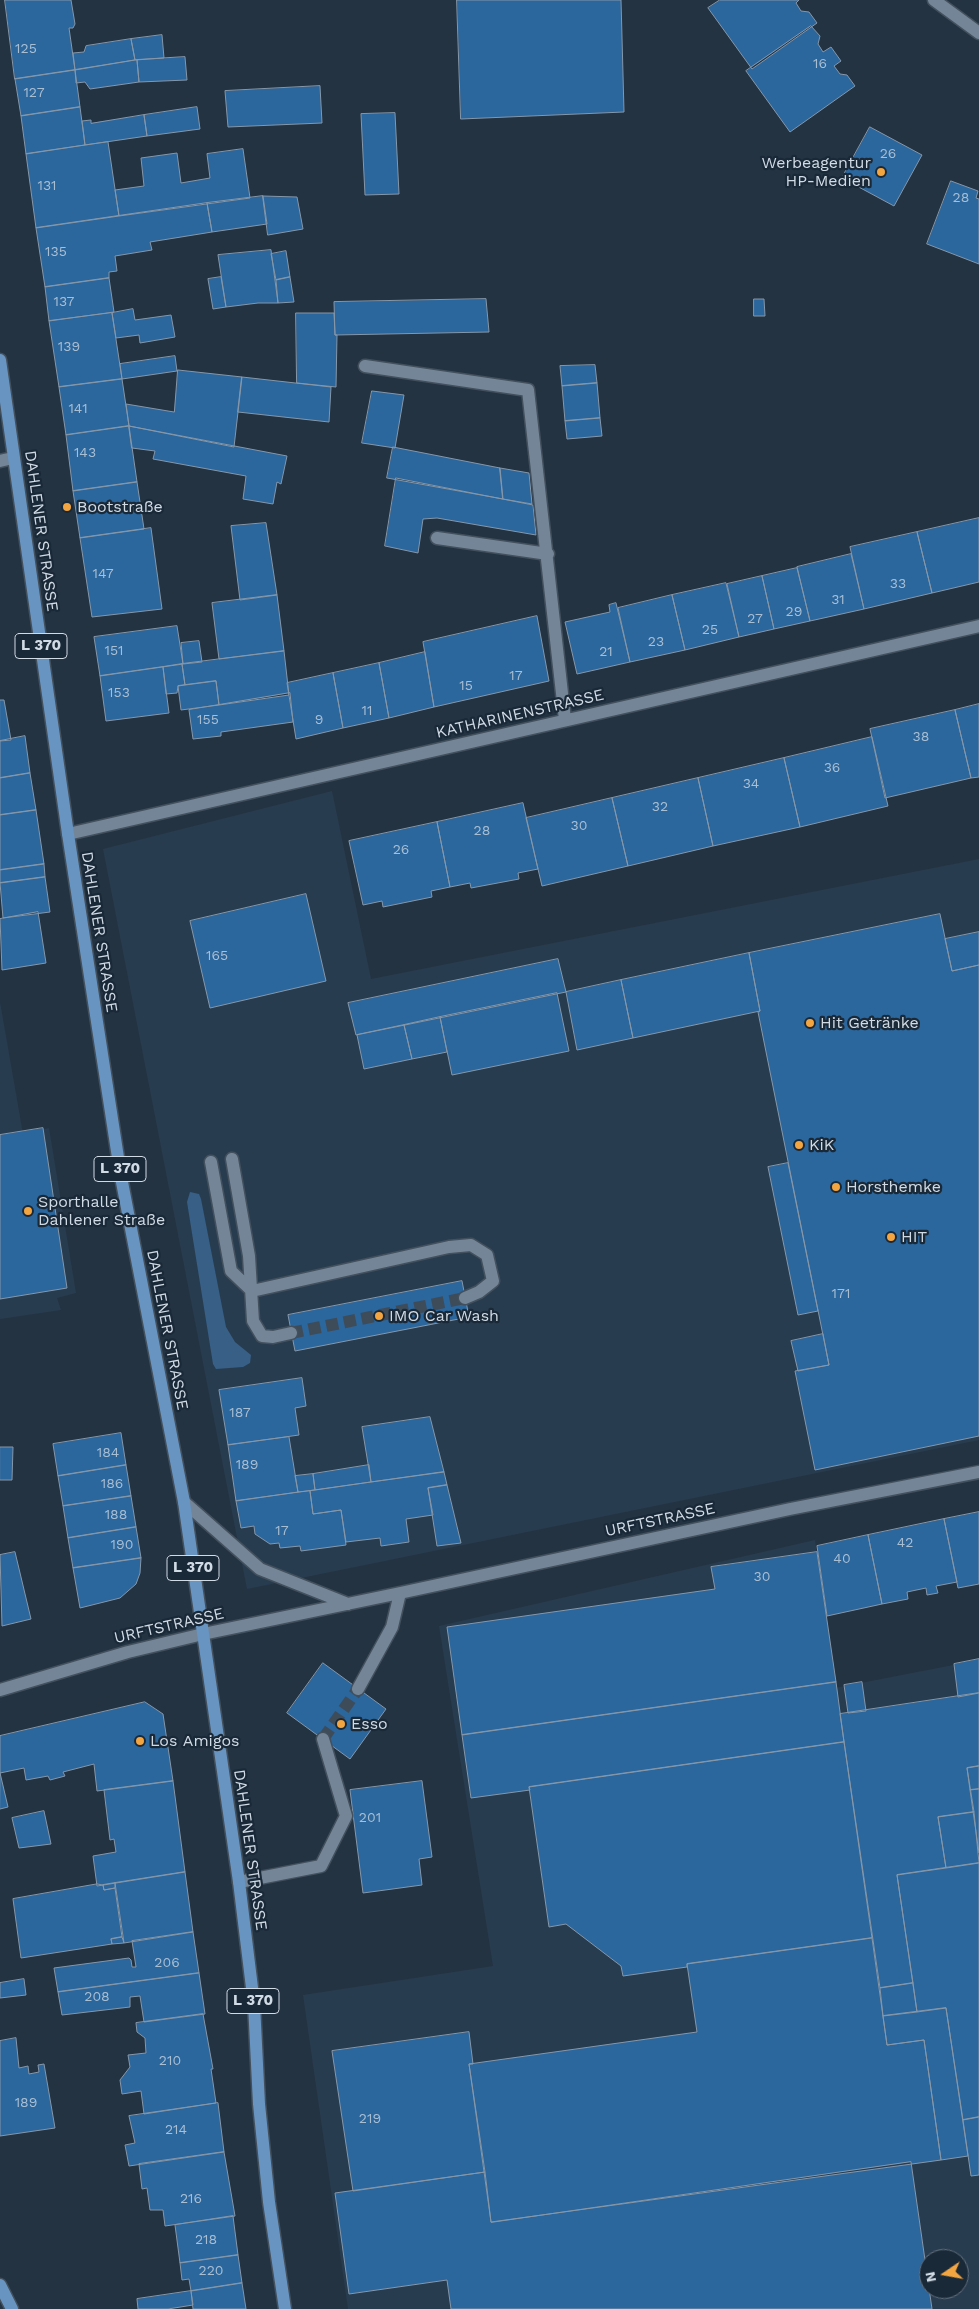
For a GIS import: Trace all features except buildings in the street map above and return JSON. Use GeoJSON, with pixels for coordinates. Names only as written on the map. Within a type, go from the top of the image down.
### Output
{"type":"FeatureCollection","features":[{"type":"Feature","properties":{"kind":"main road","name":"DAHLENER STRASSE"},"geometry":{"type":"LineString","coordinates":[[0,360],[68,834],[121,1177],[184,1502],[239,1882],[254,2004],[259,2104],[269,2202],[285,2309]]}},
{"type":"Feature","properties":{"kind":"main road"},"geometry":{"type":"LineString","coordinates":[[0,2285],[12,2309]]}},
{"type":"Feature","properties":{"kind":"street"},"geometry":{"type":"LineString","coordinates":[[934,0],[979,33]]}},
{"type":"Feature","properties":{"kind":"street"},"geometry":{"type":"LineString","coordinates":[[364,366],[528,390],[548,554],[565,720]]}},
{"type":"Feature","properties":{"kind":"street"},"geometry":{"type":"LineString","coordinates":[[0,461],[13,458]]}},
{"type":"Feature","properties":{"kind":"street"},"geometry":{"type":"LineString","coordinates":[[438,538],[548,554]]}},
{"type":"Feature","properties":{"kind":"street","name":"KATHARINENSTRASSE"},"geometry":{"type":"LineString","coordinates":[[68,834],[979,626]]}},
{"type":"Feature","properties":{"kind":"street"},"geometry":{"type":"LineString","coordinates":[[232,1159],[249,1256],[253,1321],[262,1336],[273,1337],[291,1333]]}},
{"type":"Feature","properties":{"kind":"street"},"geometry":{"type":"LineString","coordinates":[[211,1162],[231,1271],[252,1291]]}},
{"type":"Feature","properties":{"kind":"street"},"geometry":{"type":"LineString","coordinates":[[252,1291],[449,1247],[471,1245],[487,1255],[493,1281],[479,1292],[465,1298]]}},
{"type":"Feature","properties":{"kind":"street","name":"URFTSTRASSE"},"geometry":{"type":"LineString","coordinates":[[0,1690],[128,1652],[202,1634],[790,1509],[979,1472]]}},
{"type":"Feature","properties":{"kind":"street"},"geometry":{"type":"LineString","coordinates":[[184,1502],[260,1569],[348,1604]]}},
{"type":"Feature","properties":{"kind":"street"},"geometry":{"type":"LineString","coordinates":[[358,1689],[392,1627],[400,1593]]}},
{"type":"Feature","properties":{"kind":"street"},"geometry":{"type":"LineString","coordinates":[[239,1882],[321,1866],[346,1816],[323,1739]]}},
{"type":"Feature","properties":{"kind":"shaded area"},"geometry":{"type":"Polygon","coordinates":[[[332,791],[371,979],[979,859],[979,1440],[247,1589],[103,849],[332,791]]]}},
{"type":"Feature","properties":{"kind":"shaded area","name":"Sporthalle Dahlener Straße"},"geometry":{"type":"Polygon","coordinates":[[[0,1002],[23,1134],[49,1128],[76,1293],[57,1298],[61,1310],[0,1319],[0,1002]]]}},
{"type":"Feature","properties":{"kind":"shaded area"},"geometry":{"type":"Polygon","coordinates":[[[190,1192],[199,1194],[201,1199],[226,1327],[235,1342],[251,1355],[250,1363],[243,1367],[216,1369],[213,1364],[187,1202],[190,1192]]]}},
{"type":"Feature","properties":{"kind":"shaded area"},"geometry":{"type":"Polygon","coordinates":[[[815,1540],[835,1688],[979,1660],[979,2309],[348,2309],[303,1995],[493,1966],[439,1626],[815,1540]]]}},
{"type":"Feature","properties":{"kind":"tunnel"},"geometry":{"type":"LineString","coordinates":[[291,1333],[465,1298]]}},
{"type":"Feature","properties":{"kind":"tunnel"},"geometry":{"type":"LineString","coordinates":[[323,1739],[358,1689]]}},
{"type":"Feature","properties":{"kind":"place","name":"Werbeagentur HP-Medien"},"geometry":{"type":"Point","coordinates":[881,172]}},
{"type":"Feature","properties":{"kind":"place","name":"Bootstraße"},"geometry":{"type":"Point","coordinates":[67,507]}},
{"type":"Feature","properties":{"kind":"place","name":"Hit Getränke"},"geometry":{"type":"Point","coordinates":[810,1023]}},
{"type":"Feature","properties":{"kind":"place","name":"KiK"},"geometry":{"type":"Point","coordinates":[799,1145]}},
{"type":"Feature","properties":{"kind":"place","name":"Horsthemke"},"geometry":{"type":"Point","coordinates":[836,1187]}},
{"type":"Feature","properties":{"kind":"place","name":"Sporthalle Dahlener Straße"},"geometry":{"type":"Point","coordinates":[28,1211]}},
{"type":"Feature","properties":{"kind":"place","name":"HIT"},"geometry":{"type":"Point","coordinates":[891,1237]}},
{"type":"Feature","properties":{"kind":"place","name":"IMO Car Wash"},"geometry":{"type":"Point","coordinates":[379,1316]}},
{"type":"Feature","properties":{"kind":"place","name":"Esso"},"geometry":{"type":"Point","coordinates":[341,1724]}},
{"type":"Feature","properties":{"kind":"place","name":"Los Amigos"},"geometry":{"type":"Point","coordinates":[140,1741]}}]}
